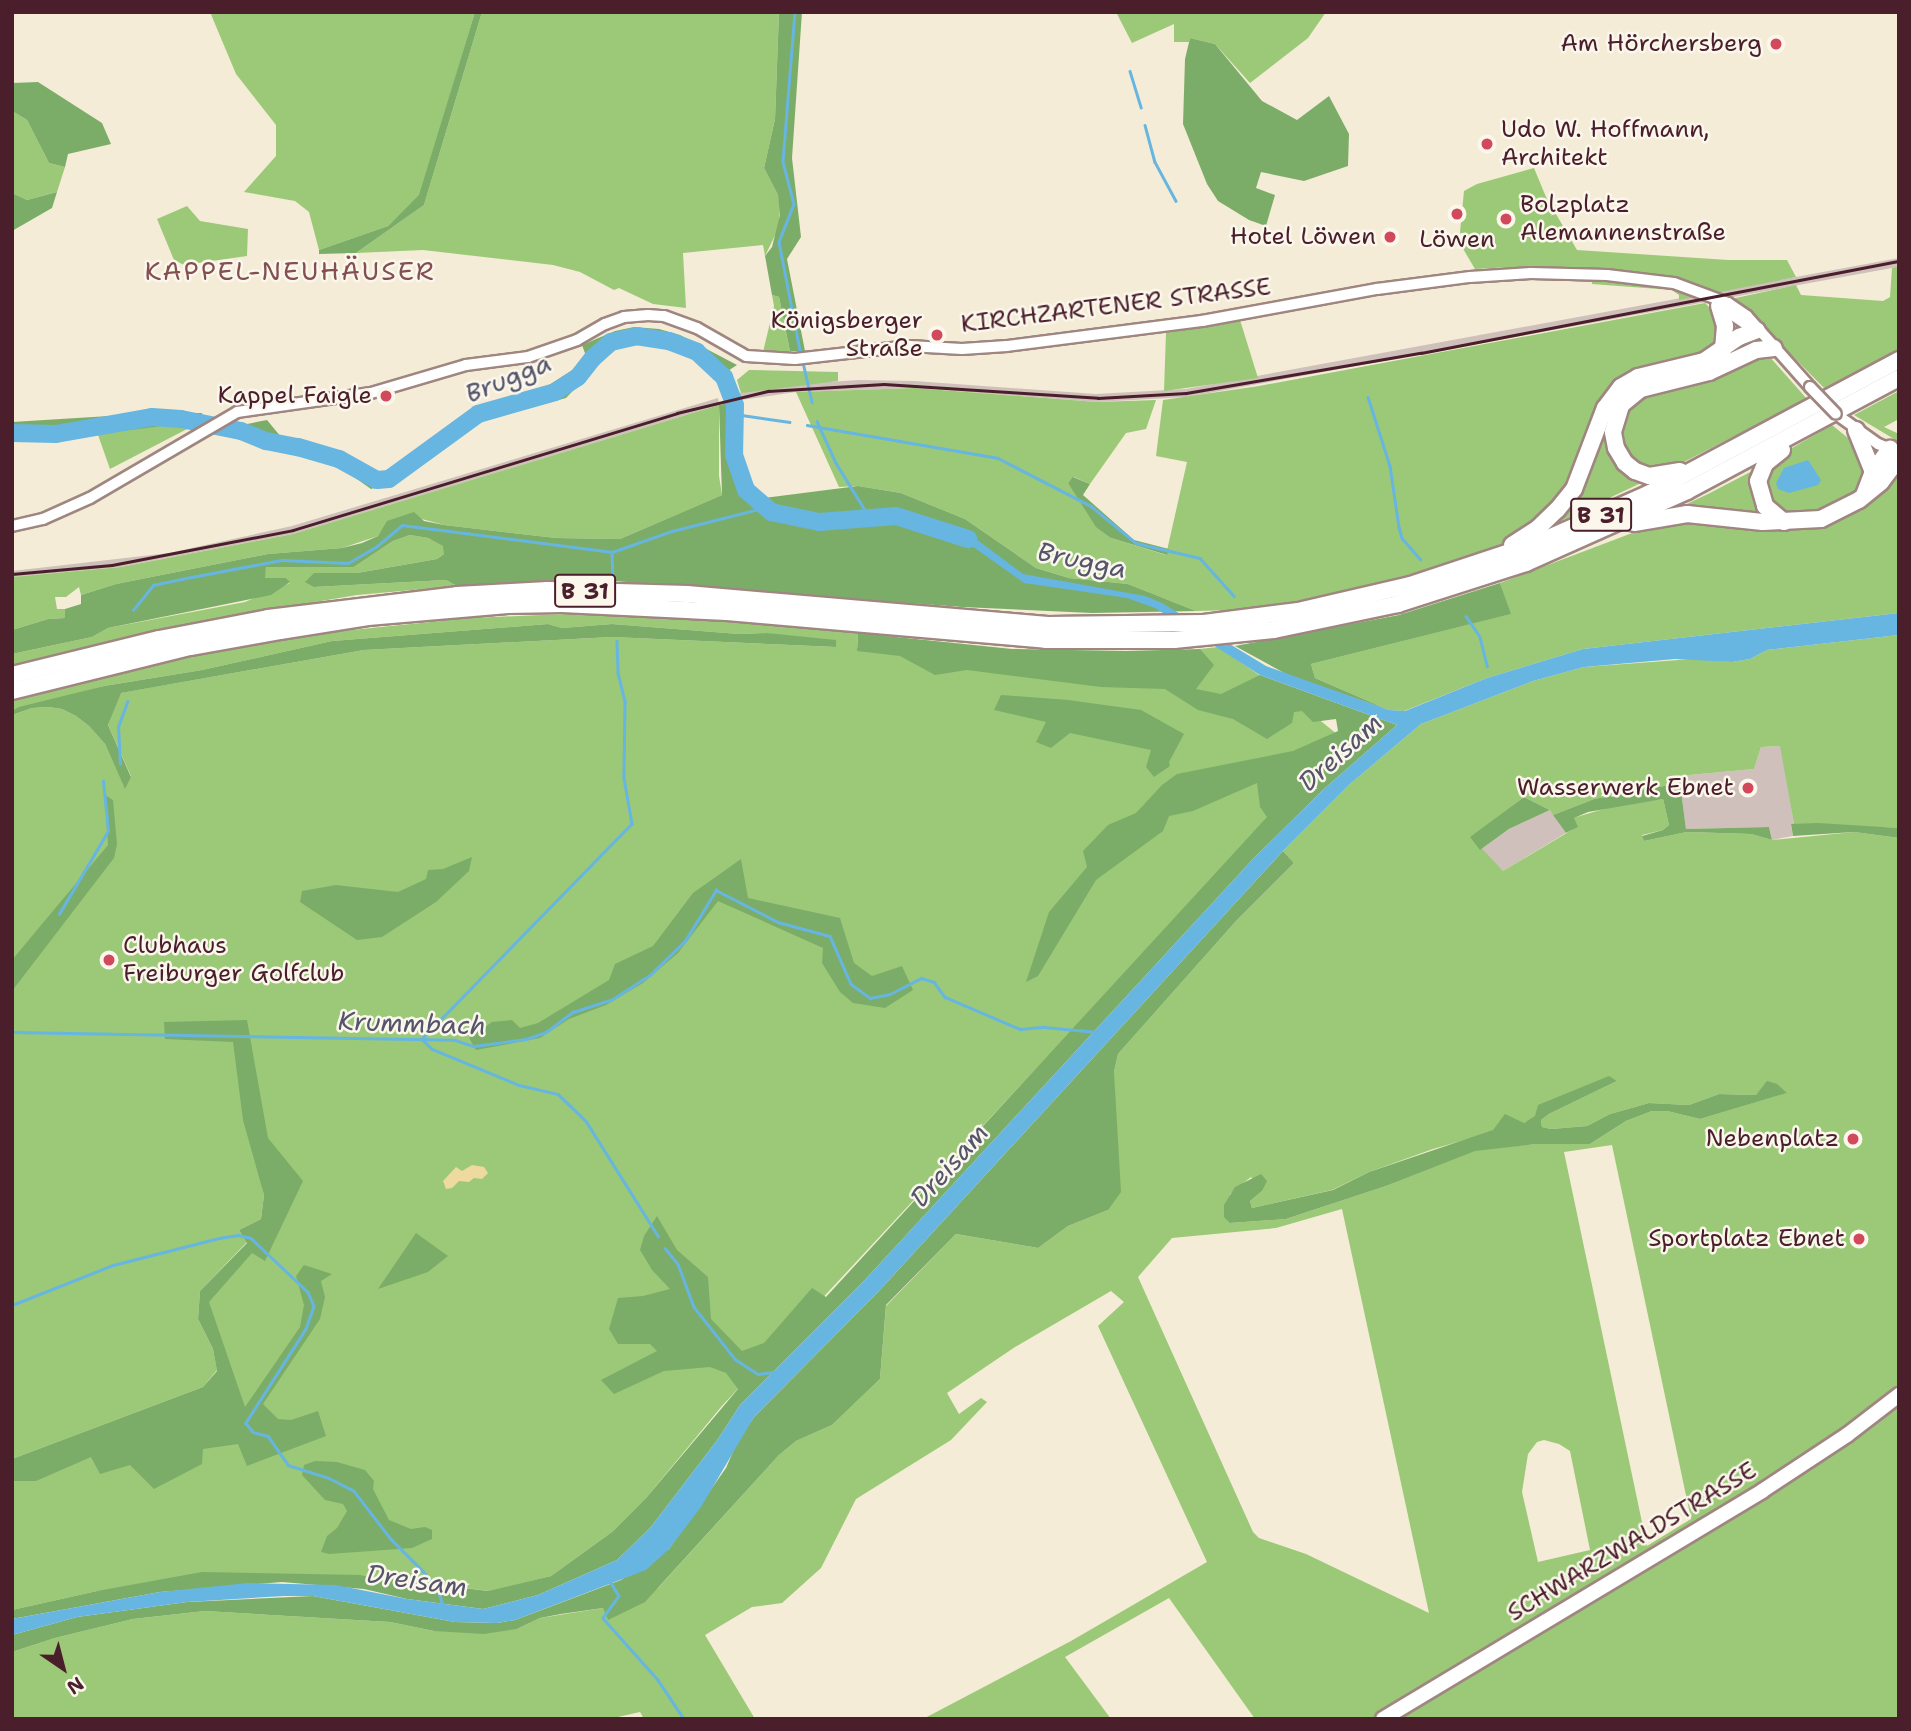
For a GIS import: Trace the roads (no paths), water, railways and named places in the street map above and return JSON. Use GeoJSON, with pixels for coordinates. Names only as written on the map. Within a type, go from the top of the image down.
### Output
{"type":"FeatureCollection","features":[{"type":"Feature","properties":{"kind":"highway"},"geometry":{"type":"LineString","coordinates":[[1717,302],[1730,355]]}},
{"type":"Feature","properties":{"kind":"highway"},"geometry":{"type":"LineString","coordinates":[[1712,461],[1671,474],[1643,474],[1621,458],[1614,442],[1614,422],[1625,400],[1641,389],[1709,372],[1730,355],[1739,337],[1757,330]]}},
{"type":"Feature","properties":{"kind":"highway"},"geometry":{"type":"LineString","coordinates":[[1487,561],[1537,529],[1558,510],[1574,489],[1605,408],[1621,387],[1638,377],[1730,355],[1774,348]]}},
{"type":"Feature","properties":{"kind":"highway","name":"B 31"},"geometry":{"type":"LineString","coordinates":[[12,675],[145,642],[268,618],[409,599],[548,590],[687,594],[1048,625],[1165,625],[1221,621],[1362,597],[1487,561],[1598,517],[1712,461],[1899,360]]}},
{"type":"Feature","properties":{"kind":"highway","name":"B 31"},"geometry":{"type":"LineString","coordinates":[[12,691],[190,647],[280,631],[368,617],[507,605],[575,604],[726,612],[1046,640],[1185,639],[1240,634],[1360,613],[1450,589],[1526,563],[1608,529],[1814,425],[1899,378]]}},
{"type":"Feature","properties":{"kind":"highway","name":"B 31"},"geometry":{"type":"LineString","coordinates":[[1784,522],[1765,506],[1758,489],[1759,476],[1769,460],[1814,425]]}},
{"type":"Feature","properties":{"kind":"highway"},"geometry":{"type":"LineString","coordinates":[[1856,430],[1873,472]]}},
{"type":"Feature","properties":{"kind":"highway"},"geometry":{"type":"LineString","coordinates":[[1863,496],[1873,472],[1896,453]]}},
{"type":"Feature","properties":{"kind":"highway"},"geometry":{"type":"LineString","coordinates":[[1608,529],[1687,514],[1784,522],[1811,521],[1832,515],[1881,482],[1896,453]]}},
{"type":"Feature","properties":{"kind":"main road","name":"SCHWARZWALDSTRASSE"},"geometry":{"type":"LineString","coordinates":[[1383,1719],[1801,1467],[1899,1395]]}},
{"type":"Feature","properties":{"kind":"street","name":"KIRCHZARTENER STRASSE"},"geometry":{"type":"LineString","coordinates":[[12,526],[43,519],[90,498],[232,415],[261,407],[371,393],[466,365],[528,357],[553,350],[624,317],[664,316],[697,328],[746,356],[767,360],[795,359],[909,346],[976,349],[1007,346],[1202,321],[1377,289],[1470,277],[1570,273],[1674,283],[1717,302],[1757,330],[1810,387],[1856,430],[1896,453]]}},
{"type":"Feature","properties":{"kind":"water"},"geometry":{"type":"Polygon","coordinates":[[[1808,460],[1821,480],[1818,485],[1789,493],[1778,489],[1776,483],[1784,468],[1808,460]]]}},
{"type":"Feature","properties":{"kind":"water","name":"Dreisam"},"geometry":{"type":"Polygon","coordinates":[[[951,530],[972,536],[1023,574],[1145,596],[1162,603],[1266,666],[1389,710],[1405,711],[1487,678],[1583,649],[1899,613],[1899,635],[1767,650],[1750,659],[1732,662],[1675,659],[1584,667],[1533,681],[1421,724],[1350,784],[1283,851],[878,1292],[754,1417],[701,1507],[669,1549],[646,1570],[515,1620],[497,1623],[455,1622],[313,1596],[284,1596],[187,1602],[77,1617],[12,1635],[12,1619],[160,1592],[248,1583],[336,1585],[407,1599],[483,1609],[538,1595],[617,1560],[651,1527],[718,1439],[740,1405],[862,1283],[1253,859],[1324,789],[1397,725],[1260,675],[1155,608],[1127,598],[1024,583],[968,543],[946,533],[951,530]]]}},
{"type":"Feature","properties":{"kind":"waterway"},"geometry":{"type":"LineString","coordinates":[[795,12],[783,162],[794,204],[779,242],[801,355]]}},
{"type":"Feature","properties":{"kind":"waterway"},"geometry":{"type":"LineString","coordinates":[[1130,71],[1141,107]]}},
{"type":"Feature","properties":{"kind":"waterway"},"geometry":{"type":"LineString","coordinates":[[1145,125],[1155,162],[1176,201]]}},
{"type":"Feature","properties":{"kind":"waterway","name":"Brugga"},"geometry":{"type":"LineString","coordinates":[[12,433],[56,434],[152,417],[181,419],[241,431],[266,441],[298,447],[339,459],[377,480],[389,479],[478,414],[555,392],[578,377],[593,358],[611,342],[636,336],[669,341],[697,352],[724,377],[735,405],[734,455],[746,490],[771,512],[819,522],[896,516],[968,539]]}},
{"type":"Feature","properties":{"kind":"waterway"},"geometry":{"type":"LineString","coordinates":[[803,362],[812,402]]}},
{"type":"Feature","properties":{"kind":"waterway"},"geometry":{"type":"LineString","coordinates":[[1368,397],[1390,466],[1402,538],[1420,559]]}},
{"type":"Feature","properties":{"kind":"waterway"},"geometry":{"type":"LineString","coordinates":[[735,414],[789,422]]}},
{"type":"Feature","properties":{"kind":"waterway"},"geometry":{"type":"LineString","coordinates":[[817,421],[836,463],[870,518]]}},
{"type":"Feature","properties":{"kind":"waterway"},"geometry":{"type":"LineString","coordinates":[[807,425],[998,458],[1091,506],[1136,543],[1200,558],[1234,596]]}},
{"type":"Feature","properties":{"kind":"waterway"},"geometry":{"type":"LineString","coordinates":[[133,610],[153,585],[282,560],[348,563],[376,547],[402,525],[612,552],[672,531],[763,508]]}},
{"type":"Feature","properties":{"kind":"waterway"},"geometry":{"type":"LineString","coordinates":[[612,552],[613,581]]}},
{"type":"Feature","properties":{"kind":"waterway"},"geometry":{"type":"LineString","coordinates":[[1466,616],[1480,637],[1487,666]]}},
{"type":"Feature","properties":{"kind":"waterway"},"geometry":{"type":"LineString","coordinates":[[617,641],[618,673],[625,702],[624,778],[632,824],[422,1039],[432,1049],[519,1085],[558,1094],[586,1121],[658,1236]]}},
{"type":"Feature","properties":{"kind":"waterway"},"geometry":{"type":"LineString","coordinates":[[120,764],[118,727],[127,702]]}},
{"type":"Feature","properties":{"kind":"waterway"},"geometry":{"type":"LineString","coordinates":[[59,914],[108,831],[103,781]]}},
{"type":"Feature","properties":{"kind":"waterway","name":"Krummbach"},"geometry":{"type":"LineString","coordinates":[[12,1032],[455,1040],[474,1046],[526,1039],[546,1032],[573,1012],[611,1000],[650,975],[685,941],[716,890],[778,922],[830,936],[851,984],[870,998],[890,994],[921,978],[934,982],[945,997],[1020,1029],[1044,1027],[1097,1032]]}},
{"type":"Feature","properties":{"kind":"waterway"},"geometry":{"type":"LineString","coordinates":[[12,1305],[113,1265],[219,1238],[238,1235],[251,1238],[308,1292],[314,1306],[306,1329],[246,1423],[253,1432],[268,1436],[288,1465],[329,1478],[354,1491],[391,1539],[438,1590],[443,1605]]}},
{"type":"Feature","properties":{"kind":"waterway"},"geometry":{"type":"LineString","coordinates":[[665,1248],[678,1264],[694,1307],[735,1359],[758,1374],[773,1372]]}},
{"type":"Feature","properties":{"kind":"waterway"},"geometry":{"type":"LineString","coordinates":[[610,1581],[619,1596],[603,1618],[658,1680],[684,1719]]}},
{"type":"Feature","properties":{"kind":"railway"},"geometry":{"type":"LineString","coordinates":[[12,574],[112,565],[293,530],[677,413],[768,391],[884,384],[1098,398],[1186,393],[1421,353],[1899,261]]}},
{"type":"Feature","properties":{"kind":"place","name":"Am Hörchersberg"},"geometry":{"type":"Point","coordinates":[1776,44]}},
{"type":"Feature","properties":{"kind":"place","name":"Udo W. Hoffmann, Architekt"},"geometry":{"type":"Point","coordinates":[1487,144]}},
{"type":"Feature","properties":{"kind":"place","name":"Löwen"},"geometry":{"type":"Point","coordinates":[1457,214]}},
{"type":"Feature","properties":{"kind":"place","name":"Bolzplatz Alemannenstraße"},"geometry":{"type":"Point","coordinates":[1506,219]}},
{"type":"Feature","properties":{"kind":"place","name":"Hotel Löwen"},"geometry":{"type":"Point","coordinates":[1390,237]}},
{"type":"Feature","properties":{"kind":"place","name":"Königsberger Straße"},"geometry":{"type":"Point","coordinates":[937,335]}},
{"type":"Feature","properties":{"kind":"place","name":"Kappel Faigle"},"geometry":{"type":"Point","coordinates":[386,396]}},
{"type":"Feature","properties":{"kind":"place","name":"Wasserwerk Ebnet"},"geometry":{"type":"Point","coordinates":[1748,788]}},
{"type":"Feature","properties":{"kind":"place","name":"Clubhaus Freiburger Golfclub"},"geometry":{"type":"Point","coordinates":[109,960]}},
{"type":"Feature","properties":{"kind":"place","name":"Nebenplatz"},"geometry":{"type":"Point","coordinates":[1853,1139]}},
{"type":"Feature","properties":{"kind":"place","name":"Sportplatz Ebnet"},"geometry":{"type":"Point","coordinates":[1859,1239]}},
{"type":"Feature","properties":{"kind":"district","name":"KAPPEL-NEUHÄUSER"},"geometry":{"type":"Point","coordinates":[290,271]}}]}
